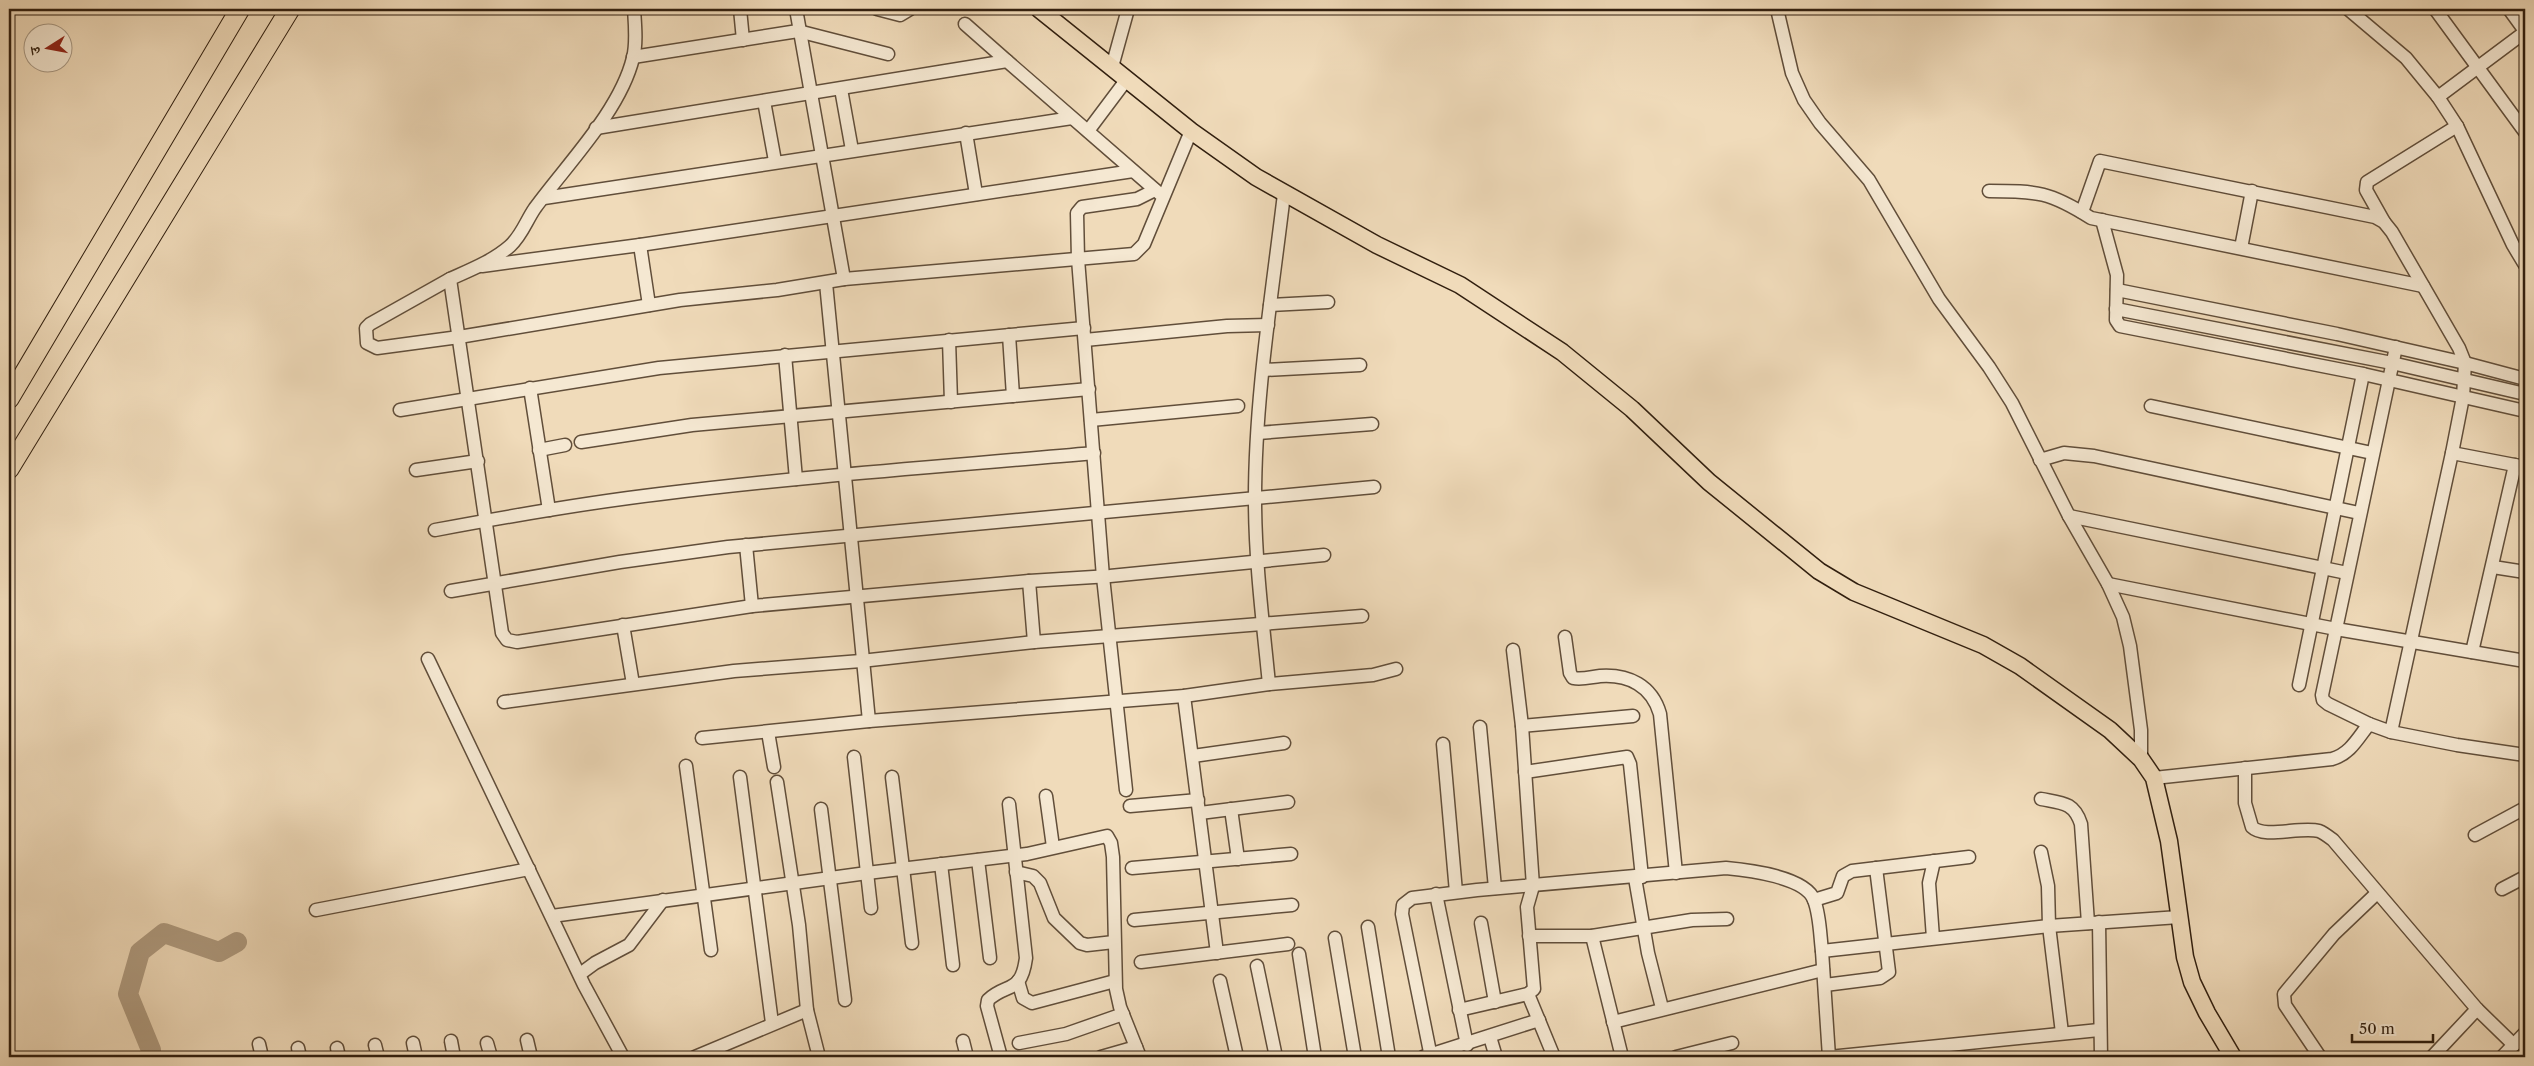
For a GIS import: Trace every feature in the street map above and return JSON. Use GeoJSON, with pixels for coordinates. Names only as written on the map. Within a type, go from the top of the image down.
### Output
{"type":"FeatureCollection","features":[{"type":"Feature","properties":{"kind":"highway"},"geometry":{"type":"LineString","coordinates":[[9,399],[240,9]]}},
{"type":"Feature","properties":{"kind":"highway"},"geometry":{"type":"LineString","coordinates":[[9,469],[290,9]]}},
{"type":"Feature","properties":{"kind":"main road"},"geometry":{"type":"LineString","coordinates":[[1039,9],[1191,131],[1284,194],[1377,245],[1460,285],[1562,352],[1632,409],[1709,482],[1820,571],[1854,592],[1974,642],[2020,666],[2110,730],[2141,758],[2154,778],[2169,842],[2178,917],[2192,982],[2207,1013],[2233,1057]]}},
{"type":"Feature","properties":{"kind":"street"},"geometry":{"type":"LineString","coordinates":[[634,9],[634,57],[625,83],[596,128],[535,208],[520,235],[509,247],[478,266],[450,279],[370,324],[366,328],[367,343],[377,348],[458,337],[649,305],[826,283],[844,279],[1134,254],[1144,244],[1159,194],[1191,131]]}},
{"type":"Feature","properties":{"kind":"street"},"geometry":{"type":"LineString","coordinates":[[740,9],[744,40]]}},
{"type":"Feature","properties":{"kind":"street"},"geometry":{"type":"LineString","coordinates":[[796,9],[798,31],[812,93],[844,279]]}},
{"type":"Feature","properties":{"kind":"street"},"geometry":{"type":"LineString","coordinates":[[877,9],[900,15],[910,9]]}},
{"type":"Feature","properties":{"kind":"street"},"geometry":{"type":"LineString","coordinates":[[1112,67],[1128,9]]}},
{"type":"Feature","properties":{"kind":"street"},"geometry":{"type":"LineString","coordinates":[[1777,9],[1792,73],[1804,100],[1820,123],[1869,180],[1939,300],[1989,367],[2012,403],[2069,516],[2108,584],[2123,617],[2130,646],[2142,730],[2141,758]]}},
{"type":"Feature","properties":{"kind":"street"},"geometry":{"type":"LineString","coordinates":[[2348,9],[2406,58],[2438,97],[2458,126],[2513,245],[2525,265]]}},
{"type":"Feature","properties":{"kind":"street"},"geometry":{"type":"LineString","coordinates":[[2435,9],[2525,132]]}},
{"type":"Feature","properties":{"kind":"street"},"geometry":{"type":"LineString","coordinates":[[2438,97],[2525,31],[2509,9]]}},
{"type":"Feature","properties":{"kind":"street"},"geometry":{"type":"LineString","coordinates":[[965,24],[1159,194]]}},
{"type":"Feature","properties":{"kind":"street"},"geometry":{"type":"LineString","coordinates":[[634,57],[798,31],[888,54]]}},
{"type":"Feature","properties":{"kind":"street"},"geometry":{"type":"LineString","coordinates":[[596,128],[1007,61]]}},
{"type":"Feature","properties":{"kind":"street"},"geometry":{"type":"LineString","coordinates":[[1088,132],[1127,79]]}},
{"type":"Feature","properties":{"kind":"street"},"geometry":{"type":"LineString","coordinates":[[841,88],[852,150]]}},
{"type":"Feature","properties":{"kind":"street"},"geometry":{"type":"LineString","coordinates":[[764,101],[774,162]]}},
{"type":"Feature","properties":{"kind":"street"},"geometry":{"type":"LineString","coordinates":[[544,198],[823,154],[1072,118]]}},
{"type":"Feature","properties":{"kind":"street"},"geometry":{"type":"LineString","coordinates":[[2391,732],[2452,453],[2463,396],[2465,364],[2459,348],[2366,190],[2367,182],[2458,126]]}},
{"type":"Feature","properties":{"kind":"street"},"geometry":{"type":"LineString","coordinates":[[966,133],[976,194]]}},
{"type":"Feature","properties":{"kind":"street"},"geometry":{"type":"LineString","coordinates":[[2082,212],[2100,161],[2366,214],[2384,222]]}},
{"type":"Feature","properties":{"kind":"street"},"geometry":{"type":"LineString","coordinates":[[478,266],[640,245],[1133,171]]}},
{"type":"Feature","properties":{"kind":"street"},"geometry":{"type":"LineString","coordinates":[[1989,191],[2040,192],[2054,196],[2091,218],[2423,286]]}},
{"type":"Feature","properties":{"kind":"street"},"geometry":{"type":"LineString","coordinates":[[2241,248],[2252,191]]}},
{"type":"Feature","properties":{"kind":"street"},"geometry":{"type":"LineString","coordinates":[[1126,790],[1098,513],[1078,259],[1077,213],[1079,209],[1159,194]]}},
{"type":"Feature","properties":{"kind":"street"},"geometry":{"type":"LineString","coordinates":[[1269,684],[1257,562],[1255,499],[1263,370],[1284,194]]}},
{"type":"Feature","properties":{"kind":"street"},"geometry":{"type":"LineString","coordinates":[[2102,220],[2115,263],[2117,290],[2116,320],[2120,326],[2389,379],[2525,411]]}},
{"type":"Feature","properties":{"kind":"street"},"geometry":{"type":"LineString","coordinates":[[640,245],[649,305]]}},
{"type":"Feature","properties":{"kind":"street"},"geometry":{"type":"LineString","coordinates":[[450,279],[502,633],[512,642],[752,606],[1104,576],[1324,554]]}},
{"type":"Feature","properties":{"kind":"street"},"geometry":{"type":"LineString","coordinates":[[826,283],[840,413],[861,661],[869,721]]}},
{"type":"Feature","properties":{"kind":"street"},"geometry":{"type":"LineString","coordinates":[[2117,290],[2396,346],[2525,379]]}},
{"type":"Feature","properties":{"kind":"street"},"geometry":{"type":"LineString","coordinates":[[1270,305],[1328,302]]}},
{"type":"Feature","properties":{"kind":"street"},"geometry":{"type":"LineString","coordinates":[[2116,309],[2392,363],[2525,394]]}},
{"type":"Feature","properties":{"kind":"street"},"geometry":{"type":"LineString","coordinates":[[400,410],[658,368],[785,355],[1009,334],[1085,334],[1268,325]]}},
{"type":"Feature","properties":{"kind":"street"},"geometry":{"type":"LineString","coordinates":[[1009,334],[1013,396]]}},
{"type":"Feature","properties":{"kind":"street"},"geometry":{"type":"LineString","coordinates":[[949,340],[951,402]]}},
{"type":"Feature","properties":{"kind":"street"},"geometry":{"type":"LineString","coordinates":[[2396,346],[2359,513],[2322,694],[2323,700],[2369,724],[2391,732],[2457,746],[2525,755]]}},
{"type":"Feature","properties":{"kind":"street"},"geometry":{"type":"LineString","coordinates":[[785,355],[796,479]]}},
{"type":"Feature","properties":{"kind":"street"},"geometry":{"type":"LineString","coordinates":[[1263,370],[1360,365]]}},
{"type":"Feature","properties":{"kind":"street"},"geometry":{"type":"LineString","coordinates":[[2300,685],[2322,568],[2363,374]]}},
{"type":"Feature","properties":{"kind":"street"},"geometry":{"type":"LineString","coordinates":[[530,388],[549,510]]}},
{"type":"Feature","properties":{"kind":"street"},"geometry":{"type":"LineString","coordinates":[[581,442],[692,425],[1089,389]]}},
{"type":"Feature","properties":{"kind":"street"},"geometry":{"type":"LineString","coordinates":[[1091,420],[1238,406]]}},
{"type":"Feature","properties":{"kind":"street"},"geometry":{"type":"LineString","coordinates":[[2151,406],[2372,453]]}},
{"type":"Feature","properties":{"kind":"street"},"geometry":{"type":"LineString","coordinates":[[1258,433],[1372,424]]}},
{"type":"Feature","properties":{"kind":"street"},"geometry":{"type":"LineString","coordinates":[[539,450],[565,445]]}},
{"type":"Feature","properties":{"kind":"street"},"geometry":{"type":"LineString","coordinates":[[435,530],[549,510],[659,494],[796,479],[1094,453]]}},
{"type":"Feature","properties":{"kind":"street"},"geometry":{"type":"LineString","coordinates":[[2040,460],[2064,453],[2094,456],[2359,513]]}},
{"type":"Feature","properties":{"kind":"street"},"geometry":{"type":"LineString","coordinates":[[2452,453],[2520,466],[2472,652]]}},
{"type":"Feature","properties":{"kind":"street"},"geometry":{"type":"LineString","coordinates":[[416,470],[478,461]]}},
{"type":"Feature","properties":{"kind":"street"},"geometry":{"type":"LineString","coordinates":[[451,591],[620,562],[746,545],[850,537],[1374,487]]}},
{"type":"Feature","properties":{"kind":"street"},"geometry":{"type":"LineString","coordinates":[[2069,516],[2347,572]]}},
{"type":"Feature","properties":{"kind":"street"},"geometry":{"type":"LineString","coordinates":[[746,545],[752,606]]}},
{"type":"Feature","properties":{"kind":"street"},"geometry":{"type":"LineString","coordinates":[[2493,567],[2525,572]]}},
{"type":"Feature","properties":{"kind":"street"},"geometry":{"type":"LineString","coordinates":[[1030,581],[1034,642]]}},
{"type":"Feature","properties":{"kind":"street"},"geometry":{"type":"LineString","coordinates":[[2108,584],[2336,629],[2525,662]]}},
{"type":"Feature","properties":{"kind":"street"},"geometry":{"type":"LineString","coordinates":[[504,702],[734,671],[861,661],[1034,642],[1263,622],[1362,616]]}},
{"type":"Feature","properties":{"kind":"street"},"geometry":{"type":"LineString","coordinates":[[623,625],[634,684]]}},
{"type":"Feature","properties":{"kind":"street"},"geometry":{"type":"LineString","coordinates":[[1565,638],[1570,673],[1573,678],[1602,676],[1629,679],[1648,690],[1656,701],[1660,714],[1676,873]]}},
{"type":"Feature","properties":{"kind":"street"},"geometry":{"type":"LineString","coordinates":[[1459,1010],[1528,994],[1532,992],[1534,986],[1527,907],[1533,886],[1522,726],[1513,650]]}},
{"type":"Feature","properties":{"kind":"street"},"geometry":{"type":"LineString","coordinates":[[428,659],[622,1057]]}},
{"type":"Feature","properties":{"kind":"street"},"geometry":{"type":"LineString","coordinates":[[702,738],[869,721],[1184,696],[1269,684],[1373,675],[1396,669]]}},
{"type":"Feature","properties":{"kind":"street"},"geometry":{"type":"LineString","coordinates":[[1184,696],[1217,953]]}},
{"type":"Feature","properties":{"kind":"street"},"geometry":{"type":"LineString","coordinates":[[1522,726],[1634,716]]}},
{"type":"Feature","properties":{"kind":"street"},"geometry":{"type":"LineString","coordinates":[[2154,778],[2342,756],[2369,724]]}},
{"type":"Feature","properties":{"kind":"street"},"geometry":{"type":"LineString","coordinates":[[1480,727],[1495,888]]}},
{"type":"Feature","properties":{"kind":"street"},"geometry":{"type":"LineString","coordinates":[[768,732],[774,767]]}},
{"type":"Feature","properties":{"kind":"street"},"geometry":{"type":"LineString","coordinates":[[1193,756],[1284,744]]}},
{"type":"Feature","properties":{"kind":"street"},"geometry":{"type":"LineString","coordinates":[[1443,744],[1456,892]]}},
{"type":"Feature","properties":{"kind":"street"},"geometry":{"type":"LineString","coordinates":[[854,757],[871,908]]}},
{"type":"Feature","properties":{"kind":"street"},"geometry":{"type":"LineString","coordinates":[[1525,772],[1627,757],[1630,764],[1643,928],[1662,1008]]}},
{"type":"Feature","properties":{"kind":"street"},"geometry":{"type":"LineString","coordinates":[[686,766],[711,950]]}},
{"type":"Feature","properties":{"kind":"street"},"geometry":{"type":"LineString","coordinates":[[2245,768],[2246,803],[2252,828],[2262,832],[2305,829],[2320,831],[2333,840],[2477,1009],[2508,1053],[2525,1033]]}},
{"type":"Feature","properties":{"kind":"street"},"geometry":{"type":"LineString","coordinates":[[740,776],[772,1023]]}},
{"type":"Feature","properties":{"kind":"street"},"geometry":{"type":"LineString","coordinates":[[892,777],[912,944]]}},
{"type":"Feature","properties":{"kind":"street"},"geometry":{"type":"LineString","coordinates":[[777,782],[800,934],[807,1010],[819,1057]]}},
{"type":"Feature","properties":{"kind":"street"},"geometry":{"type":"LineString","coordinates":[[1046,796],[1053,847]]}},
{"type":"Feature","properties":{"kind":"street"},"geometry":{"type":"LineString","coordinates":[[2041,799],[2070,806],[2077,812],[2081,824],[2094,923],[2101,1057]]}},
{"type":"Feature","properties":{"kind":"street"},"geometry":{"type":"LineString","coordinates":[[1130,806],[1231,809],[1288,802]]}},
{"type":"Feature","properties":{"kind":"street"},"geometry":{"type":"LineString","coordinates":[[1001,1057],[988,1012],[988,1000],[1007,990],[1018,981],[1024,969],[1026,958],[1008,804]]}},
{"type":"Feature","properties":{"kind":"street"},"geometry":{"type":"LineString","coordinates":[[821,808],[828,878],[845,1000]]}},
{"type":"Feature","properties":{"kind":"street"},"geometry":{"type":"LineString","coordinates":[[2475,835],[2525,808]]}},
{"type":"Feature","properties":{"kind":"street"},"geometry":{"type":"LineString","coordinates":[[1231,809],[1238,859]]}},
{"type":"Feature","properties":{"kind":"street"},"geometry":{"type":"LineString","coordinates":[[552,916],[867,872],[1014,855],[1101,835],[1107,836],[1113,857],[1117,998],[1138,1052],[1101,1057]]}},
{"type":"Feature","properties":{"kind":"street"},"geometry":{"type":"LineString","coordinates":[[2041,852],[2048,886],[2049,926],[2062,1033]]}},
{"type":"Feature","properties":{"kind":"street"},"geometry":{"type":"LineString","coordinates":[[1132,868],[1291,854]]}},
{"type":"Feature","properties":{"kind":"street"},"geometry":{"type":"LineString","coordinates":[[1814,900],[1837,893],[1843,876],[1847,873],[1969,857]]}},
{"type":"Feature","properties":{"kind":"street"},"geometry":{"type":"LineString","coordinates":[[978,860],[990,958]]}},
{"type":"Feature","properties":{"kind":"street"},"geometry":{"type":"LineString","coordinates":[[1933,938],[1929,883],[1934,861]]}},
{"type":"Feature","properties":{"kind":"street"},"geometry":{"type":"LineString","coordinates":[[941,864],[953,965]]}},
{"type":"Feature","properties":{"kind":"street"},"geometry":{"type":"LineString","coordinates":[[1539,1020],[1428,1057],[1402,914],[1406,901],[1436,894],[1495,888],[1638,878],[1726,868],[1748,871],[1799,884],[1805,888],[1814,900],[1822,951],[1829,1057],[2099,1030]]}},
{"type":"Feature","properties":{"kind":"street"},"geometry":{"type":"LineString","coordinates":[[1824,985],[1886,976],[1889,966],[1876,868]]}},
{"type":"Feature","properties":{"kind":"street"},"geometry":{"type":"LineString","coordinates":[[316,910],[529,869]]}},
{"type":"Feature","properties":{"kind":"street"},"geometry":{"type":"LineString","coordinates":[[1016,872],[1032,876],[1040,883],[1054,918],[1080,943],[1087,946],[1114,942]]}},
{"type":"Feature","properties":{"kind":"street"},"geometry":{"type":"LineString","coordinates":[[2502,889],[2525,877]]}},
{"type":"Feature","properties":{"kind":"street"},"geometry":{"type":"LineString","coordinates":[[2320,1057],[2285,1005],[2284,994],[2334,934],[2377,893]]}},
{"type":"Feature","properties":{"kind":"street"},"geometry":{"type":"LineString","coordinates":[[1436,894],[1467,1045]]}},
{"type":"Feature","properties":{"kind":"street"},"geometry":{"type":"LineString","coordinates":[[580,974],[595,963],[629,945],[663,900]]}},
{"type":"Feature","properties":{"kind":"street"},"geometry":{"type":"LineString","coordinates":[[1134,920],[1292,905]]}},
{"type":"Feature","properties":{"kind":"street"},"geometry":{"type":"LineString","coordinates":[[1822,951],[2049,926],[2178,917]]}},
{"type":"Feature","properties":{"kind":"street"},"geometry":{"type":"LineString","coordinates":[[1529,936],[1592,936],[1692,920],[1726,919]]}},
{"type":"Feature","properties":{"kind":"street"},"geometry":{"type":"LineString","coordinates":[[1481,922],[1495,1002]]}},
{"type":"Feature","properties":{"kind":"street"},"geometry":{"type":"LineString","coordinates":[[1368,927],[1389,1057]]}},
{"type":"Feature","properties":{"kind":"street"},"geometry":{"type":"LineString","coordinates":[[1592,936],[1622,1057]]}},
{"type":"Feature","properties":{"kind":"street"},"geometry":{"type":"LineString","coordinates":[[1335,938],[1355,1057]]}},
{"type":"Feature","properties":{"kind":"street"},"geometry":{"type":"LineString","coordinates":[[1141,962],[1288,944]]}},
{"type":"Feature","properties":{"kind":"street"},"geometry":{"type":"LineString","coordinates":[[1299,954],[1315,1057]]}},
{"type":"Feature","properties":{"kind":"street"},"geometry":{"type":"LineString","coordinates":[[1257,966],[1276,1057]]}},
{"type":"Feature","properties":{"kind":"street"},"geometry":{"type":"LineString","coordinates":[[1614,1022],[1662,1008],[1748,990],[1823,970]]}},
{"type":"Feature","properties":{"kind":"street"},"geometry":{"type":"LineString","coordinates":[[1018,981],[1023,998],[1032,1003],[1115,980]]}},
{"type":"Feature","properties":{"kind":"street"},"geometry":{"type":"LineString","coordinates":[[1220,981],[1237,1057]]}},
{"type":"Feature","properties":{"kind":"street"},"geometry":{"type":"LineString","coordinates":[[1528,994],[1554,1057]]}},
{"type":"Feature","properties":{"kind":"street"},"geometry":{"type":"LineString","coordinates":[[2432,1057],[2477,1009]]}},
{"type":"Feature","properties":{"kind":"street"},"geometry":{"type":"LineString","coordinates":[[695,1057],[772,1023],[807,1010]]}},
{"type":"Feature","properties":{"kind":"street"},"geometry":{"type":"LineString","coordinates":[[1019,1043],[1066,1034],[1123,1014]]}},
{"type":"Feature","properties":{"kind":"street"},"geometry":{"type":"LineString","coordinates":[[1490,1037],[1496,1057]]}},
{"type":"Feature","properties":{"kind":"street"},"geometry":{"type":"LineString","coordinates":[[451,1040],[454,1057]]}},
{"type":"Feature","properties":{"kind":"street"},"geometry":{"type":"LineString","coordinates":[[527,1040],[531,1057]]}},
{"type":"Feature","properties":{"kind":"street"},"geometry":{"type":"LineString","coordinates":[[963,1041],[967,1057]]}},
{"type":"Feature","properties":{"kind":"street"},"geometry":{"type":"LineString","coordinates":[[413,1042],[416,1057]]}},
{"type":"Feature","properties":{"kind":"street"},"geometry":{"type":"LineString","coordinates":[[488,1043],[491,1057]]}},
{"type":"Feature","properties":{"kind":"street"},"geometry":{"type":"LineString","coordinates":[[259,1044],[262,1057]]}},
{"type":"Feature","properties":{"kind":"street"},"geometry":{"type":"LineString","coordinates":[[1676,1057],[1732,1044]]}},
{"type":"Feature","properties":{"kind":"street"},"geometry":{"type":"LineString","coordinates":[[1953,1044],[1954,1057]]}},
{"type":"Feature","properties":{"kind":"waterway"},"geometry":{"type":"LineString","coordinates":[[151,1057],[151,1050],[128,994],[140,952],[164,933],[219,952],[237,942]]}}]}
